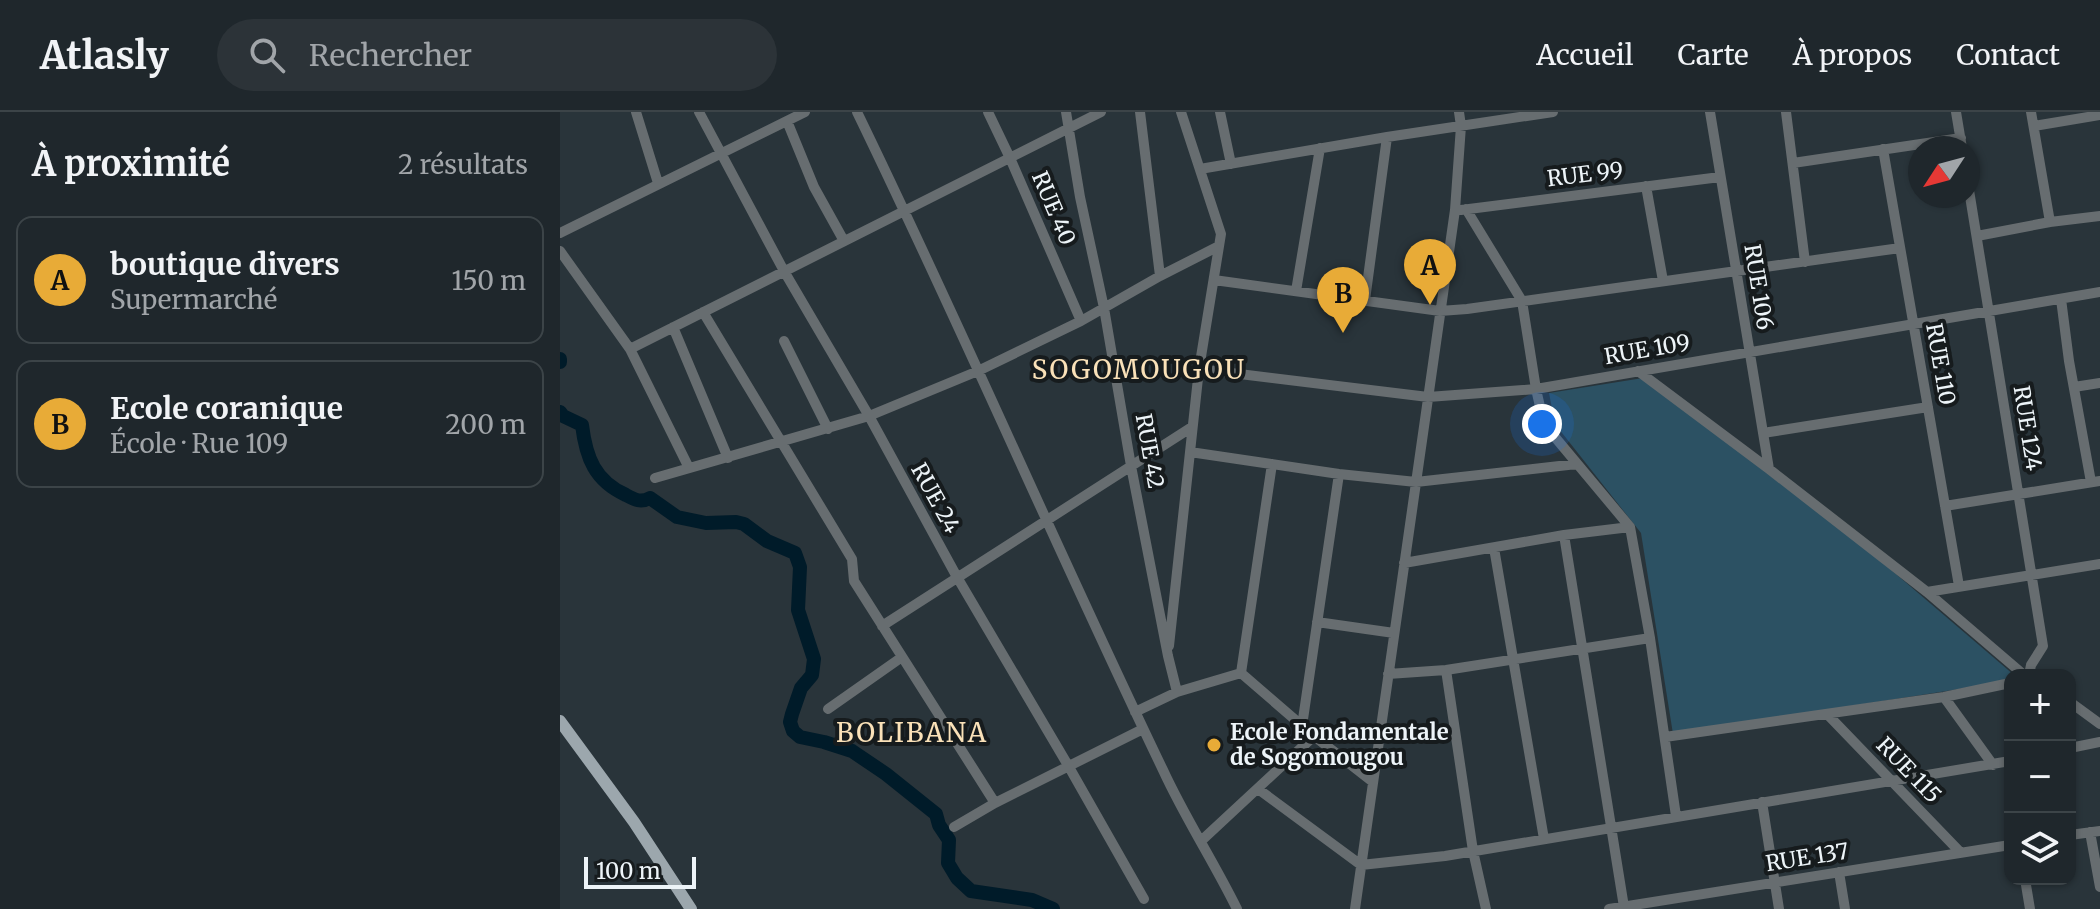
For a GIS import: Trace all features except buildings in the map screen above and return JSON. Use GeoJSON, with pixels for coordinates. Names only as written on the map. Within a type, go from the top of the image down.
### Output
{"type":"FeatureCollection","features":[{"type":"Feature","properties":{"kind":"main road"},"geometry":{"type":"LineString","coordinates":[[560,721],[634,822],[691,909]]}},
{"type":"Feature","properties":{"kind":"street"},"geometry":{"type":"LineString","coordinates":[[636,112],[658,183]]}},
{"type":"Feature","properties":{"kind":"street","name":"RUE 24"},"geometry":{"type":"LineString","coordinates":[[699,112],[784,271],[869,416],[957,577],[1144,899]]}},
{"type":"Feature","properties":{"kind":"street"},"geometry":{"type":"LineString","coordinates":[[857,112],[1143,729],[1237,909]]}},
{"type":"Feature","properties":{"kind":"street","name":"RUE 40"},"geometry":{"type":"LineString","coordinates":[[988,112],[1081,321]]}},
{"type":"Feature","properties":{"kind":"street","name":"RUE 42"},"geometry":{"type":"LineString","coordinates":[[1066,112],[1131,466],[1177,692]]}},
{"type":"Feature","properties":{"kind":"street"},"geometry":{"type":"LineString","coordinates":[[630,349],[1101,112]]}},
{"type":"Feature","properties":{"kind":"street"},"geometry":{"type":"LineString","coordinates":[[1140,112],[1160,276]]}},
{"type":"Feature","properties":{"kind":"street"},"geometry":{"type":"LineString","coordinates":[[1181,112],[1200,169],[1553,112]]}},
{"type":"Feature","properties":{"kind":"street"},"geometry":{"type":"LineString","coordinates":[[1220,112],[1231,164]]}},
{"type":"Feature","properties":{"kind":"street"},"geometry":{"type":"LineString","coordinates":[[1355,909],[1440,311],[1461,210],[1459,112]]}},
{"type":"Feature","properties":{"kind":"street","name":"RUE 106"},"geometry":{"type":"LineString","coordinates":[[1710,112],[1769,469]]}},
{"type":"Feature","properties":{"kind":"street"},"geometry":{"type":"LineString","coordinates":[[1786,112],[1805,262]]}},
{"type":"Feature","properties":{"kind":"street"},"geometry":{"type":"LineString","coordinates":[[1956,112],[1960,136]]}},
{"type":"Feature","properties":{"kind":"street"},"geometry":{"type":"LineString","coordinates":[[2031,112],[2050,222]]}},
{"type":"Feature","properties":{"kind":"street"},"geometry":{"type":"LineString","coordinates":[[560,233],[802,113]]}},
{"type":"Feature","properties":{"kind":"street"},"geometry":{"type":"LineString","coordinates":[[2034,126],[2100,115]]}},
{"type":"Feature","properties":{"kind":"street"},"geometry":{"type":"LineString","coordinates":[[787,121],[814,187],[844,241]]}},
{"type":"Feature","properties":{"kind":"street"},"geometry":{"type":"LineString","coordinates":[[1365,300],[1387,137]]}},
{"type":"Feature","properties":{"kind":"street"},"geometry":{"type":"LineString","coordinates":[[1793,163],[1908,147]]}},
{"type":"Feature","properties":{"kind":"street"},"geometry":{"type":"LineString","coordinates":[[1296,291],[1320,148]]}},
{"type":"Feature","properties":{"kind":"street","name":"RUE 110"},"geometry":{"type":"LineString","coordinates":[[1883,149],[1959,586]]}},
{"type":"Feature","properties":{"kind":"street","name":"RUE 42"},"geometry":{"type":"LineString","coordinates":[[1168,656],[1199,369],[1221,234],[1200,169]]}},
{"type":"Feature","properties":{"kind":"street","name":"RUE 99"},"geometry":{"type":"LineString","coordinates":[[1461,210],[1720,177]]}},
{"type":"Feature","properties":{"kind":"street"},"geometry":{"type":"LineString","coordinates":[[1646,186],[1663,281]]}},
{"type":"Feature","properties":{"kind":"street","name":"RUE 124"},"geometry":{"type":"LineString","coordinates":[[1972,208],[2043,646],[2029,669]]}},
{"type":"Feature","properties":{"kind":"street"},"geometry":{"type":"LineString","coordinates":[[1461,210],[1522,301],[1544,424],[1630,527],[1676,816]]}},
{"type":"Feature","properties":{"kind":"street"},"geometry":{"type":"LineString","coordinates":[[1977,236],[2100,216]]}},
{"type":"Feature","properties":{"kind":"street"},"geometry":{"type":"LineString","coordinates":[[655,478],[869,416],[978,371],[1081,321],[1219,246]]}},
{"type":"Feature","properties":{"kind":"street"},"geometry":{"type":"LineString","coordinates":[[1214,280],[1440,311],[1900,248]]}},
{"type":"Feature","properties":{"kind":"street"},"geometry":{"type":"LineString","coordinates":[[560,251],[630,349],[689,468]]}},
{"type":"Feature","properties":{"kind":"street","name":"RUE 109"},"geometry":{"type":"LineString","coordinates":[[1199,369],[1428,397],[1536,389],[2100,292]]}},
{"type":"Feature","properties":{"kind":"street"},"geometry":{"type":"LineString","coordinates":[[1945,506],[2095,482],[2074,387],[2061,299]]}},
{"type":"Feature","properties":{"kind":"street"},"geometry":{"type":"LineString","coordinates":[[703,312],[852,559],[854,581],[995,803]]}},
{"type":"Feature","properties":{"kind":"street"},"geometry":{"type":"LineString","coordinates":[[673,327],[728,458]]}},
{"type":"Feature","properties":{"kind":"street"},"geometry":{"type":"LineString","coordinates":[[784,341],[828,429]]}},
{"type":"Feature","properties":{"kind":"street"},"geometry":{"type":"LineString","coordinates":[[1638,371],[1927,592],[2019,669]]}},
{"type":"Feature","properties":{"kind":"street"},"geometry":{"type":"LineString","coordinates":[[2074,387],[2100,383]]}},
{"type":"Feature","properties":{"kind":"street"},"geometry":{"type":"LineString","coordinates":[[1763,433],[1928,407]]}},
{"type":"Feature","properties":{"kind":"street"},"geometry":{"type":"LineString","coordinates":[[882,626],[1192,427]]}},
{"type":"Feature","properties":{"kind":"street"},"geometry":{"type":"LineString","coordinates":[[1190,452],[1416,482],[1577,464]]}},
{"type":"Feature","properties":{"kind":"street"},"geometry":{"type":"LineString","coordinates":[[1241,673],[1272,464]]}},
{"type":"Feature","properties":{"kind":"street"},"geometry":{"type":"LineString","coordinates":[[1302,726],[1339,474]]}},
{"type":"Feature","properties":{"kind":"street"},"geometry":{"type":"LineString","coordinates":[[1404,563],[1564,535],[1630,527]]}},
{"type":"Feature","properties":{"kind":"street"},"geometry":{"type":"LineString","coordinates":[[1564,535],[1624,907]]}},
{"type":"Feature","properties":{"kind":"street"},"geometry":{"type":"LineString","coordinates":[[1494,548],[1544,839]]}},
{"type":"Feature","properties":{"kind":"street"},"geometry":{"type":"LineString","coordinates":[[1927,592],[2100,564]]}},
{"type":"Feature","properties":{"kind":"street"},"geometry":{"type":"LineString","coordinates":[[1317,622],[1394,633]]}},
{"type":"Feature","properties":{"kind":"street"},"geometry":{"type":"LineString","coordinates":[[1388,674],[1446,670],[1650,638]]}},
{"type":"Feature","properties":{"kind":"street"},"geometry":{"type":"LineString","coordinates":[[828,709],[902,657]]}},
{"type":"Feature","properties":{"kind":"street"},"geometry":{"type":"LineString","coordinates":[[1446,670],[1473,851],[1486,909]]}},
{"type":"Feature","properties":{"kind":"street"},"geometry":{"type":"LineString","coordinates":[[1135,712],[1177,692],[1241,673]]}},
{"type":"Feature","properties":{"kind":"street"},"geometry":{"type":"LineString","coordinates":[[1241,673],[1373,782]]}},
{"type":"Feature","properties":{"kind":"street"},"geometry":{"type":"LineString","coordinates":[[1665,737],[1944,697],[2004,684]]}},
{"type":"Feature","properties":{"kind":"street"},"geometry":{"type":"LineString","coordinates":[[1944,697],[1993,765]]}},
{"type":"Feature","properties":{"kind":"street"},"geometry":{"type":"LineString","coordinates":[[2076,706],[2100,724]]}},
{"type":"Feature","properties":{"kind":"street","name":"RUE 115"},"geometry":{"type":"LineString","coordinates":[[1828,715],[1961,853]]}},
{"type":"Feature","properties":{"kind":"street"},"geometry":{"type":"LineString","coordinates":[[954,827],[995,803],[1143,729]]}},
{"type":"Feature","properties":{"kind":"street"},"geometry":{"type":"LineString","coordinates":[[1201,841],[1314,736]]}},
{"type":"Feature","properties":{"kind":"street"},"geometry":{"type":"LineString","coordinates":[[2076,747],[2100,742]]}},
{"type":"Feature","properties":{"kind":"street"},"geometry":{"type":"LineString","coordinates":[[1258,789],[1361,865],[1473,851],[2004,762]]}},
{"type":"Feature","properties":{"kind":"street"},"geometry":{"type":"LineString","coordinates":[[1762,802],[1779,909]]}},
{"type":"Feature","properties":{"kind":"street"},"geometry":{"type":"LineString","coordinates":[[2095,831],[2100,887]]}},
{"type":"Feature","properties":{"kind":"street","name":"RUE 137"},"geometry":{"type":"LineString","coordinates":[[1609,909],[2004,846]]}},
{"type":"Feature","properties":{"kind":"street"},"geometry":{"type":"LineString","coordinates":[[1839,872],[1845,909]]}},
{"type":"Feature","properties":{"kind":"street"},"geometry":{"type":"LineString","coordinates":[[2026,885],[2030,909]]}},
{"type":"Feature","properties":{"kind":"shaded area"},"geometry":{"type":"Polygon","coordinates":[[[1643,378],[1855,539],[2007,669],[2004,669],[2004,682],[1673,734],[1641,533],[1555,424],[1549,393],[1643,378]]]}},
{"type":"Feature","properties":{"kind":"waterway"},"geometry":{"type":"LineString","coordinates":[[560,412],[582,425],[586,448],[594,467],[615,489],[638,500],[650,498],[677,517],[706,523],[744,524],[767,541],[795,553],[800,567],[798,610],[814,659],[812,675],[801,688],[792,714],[790,722],[793,731],[800,737],[852,751],[936,814],[949,840],[948,863],[957,878],[971,891],[1032,900],[1053,909]]}},
{"type":"Feature","properties":{"kind":"place","name":"boutique divers"},"geometry":{"type":"Point","coordinates":[1430,305]}},
{"type":"Feature","properties":{"kind":"place","name":"Ecole coranique"},"geometry":{"type":"Point","coordinates":[1343,333]}},
{"type":"Feature","properties":{"kind":"place","name":"Ecole Fondamentale de Sogomougou"},"geometry":{"type":"Point","coordinates":[1214,745]}},
{"type":"Feature","properties":{"kind":"district","name":"SOGOMOUGOU"},"geometry":{"type":"Point","coordinates":[1139,370]}},
{"type":"Feature","properties":{"kind":"district","name":"BOLIBANA"},"geometry":{"type":"Point","coordinates":[912,733]}}]}
